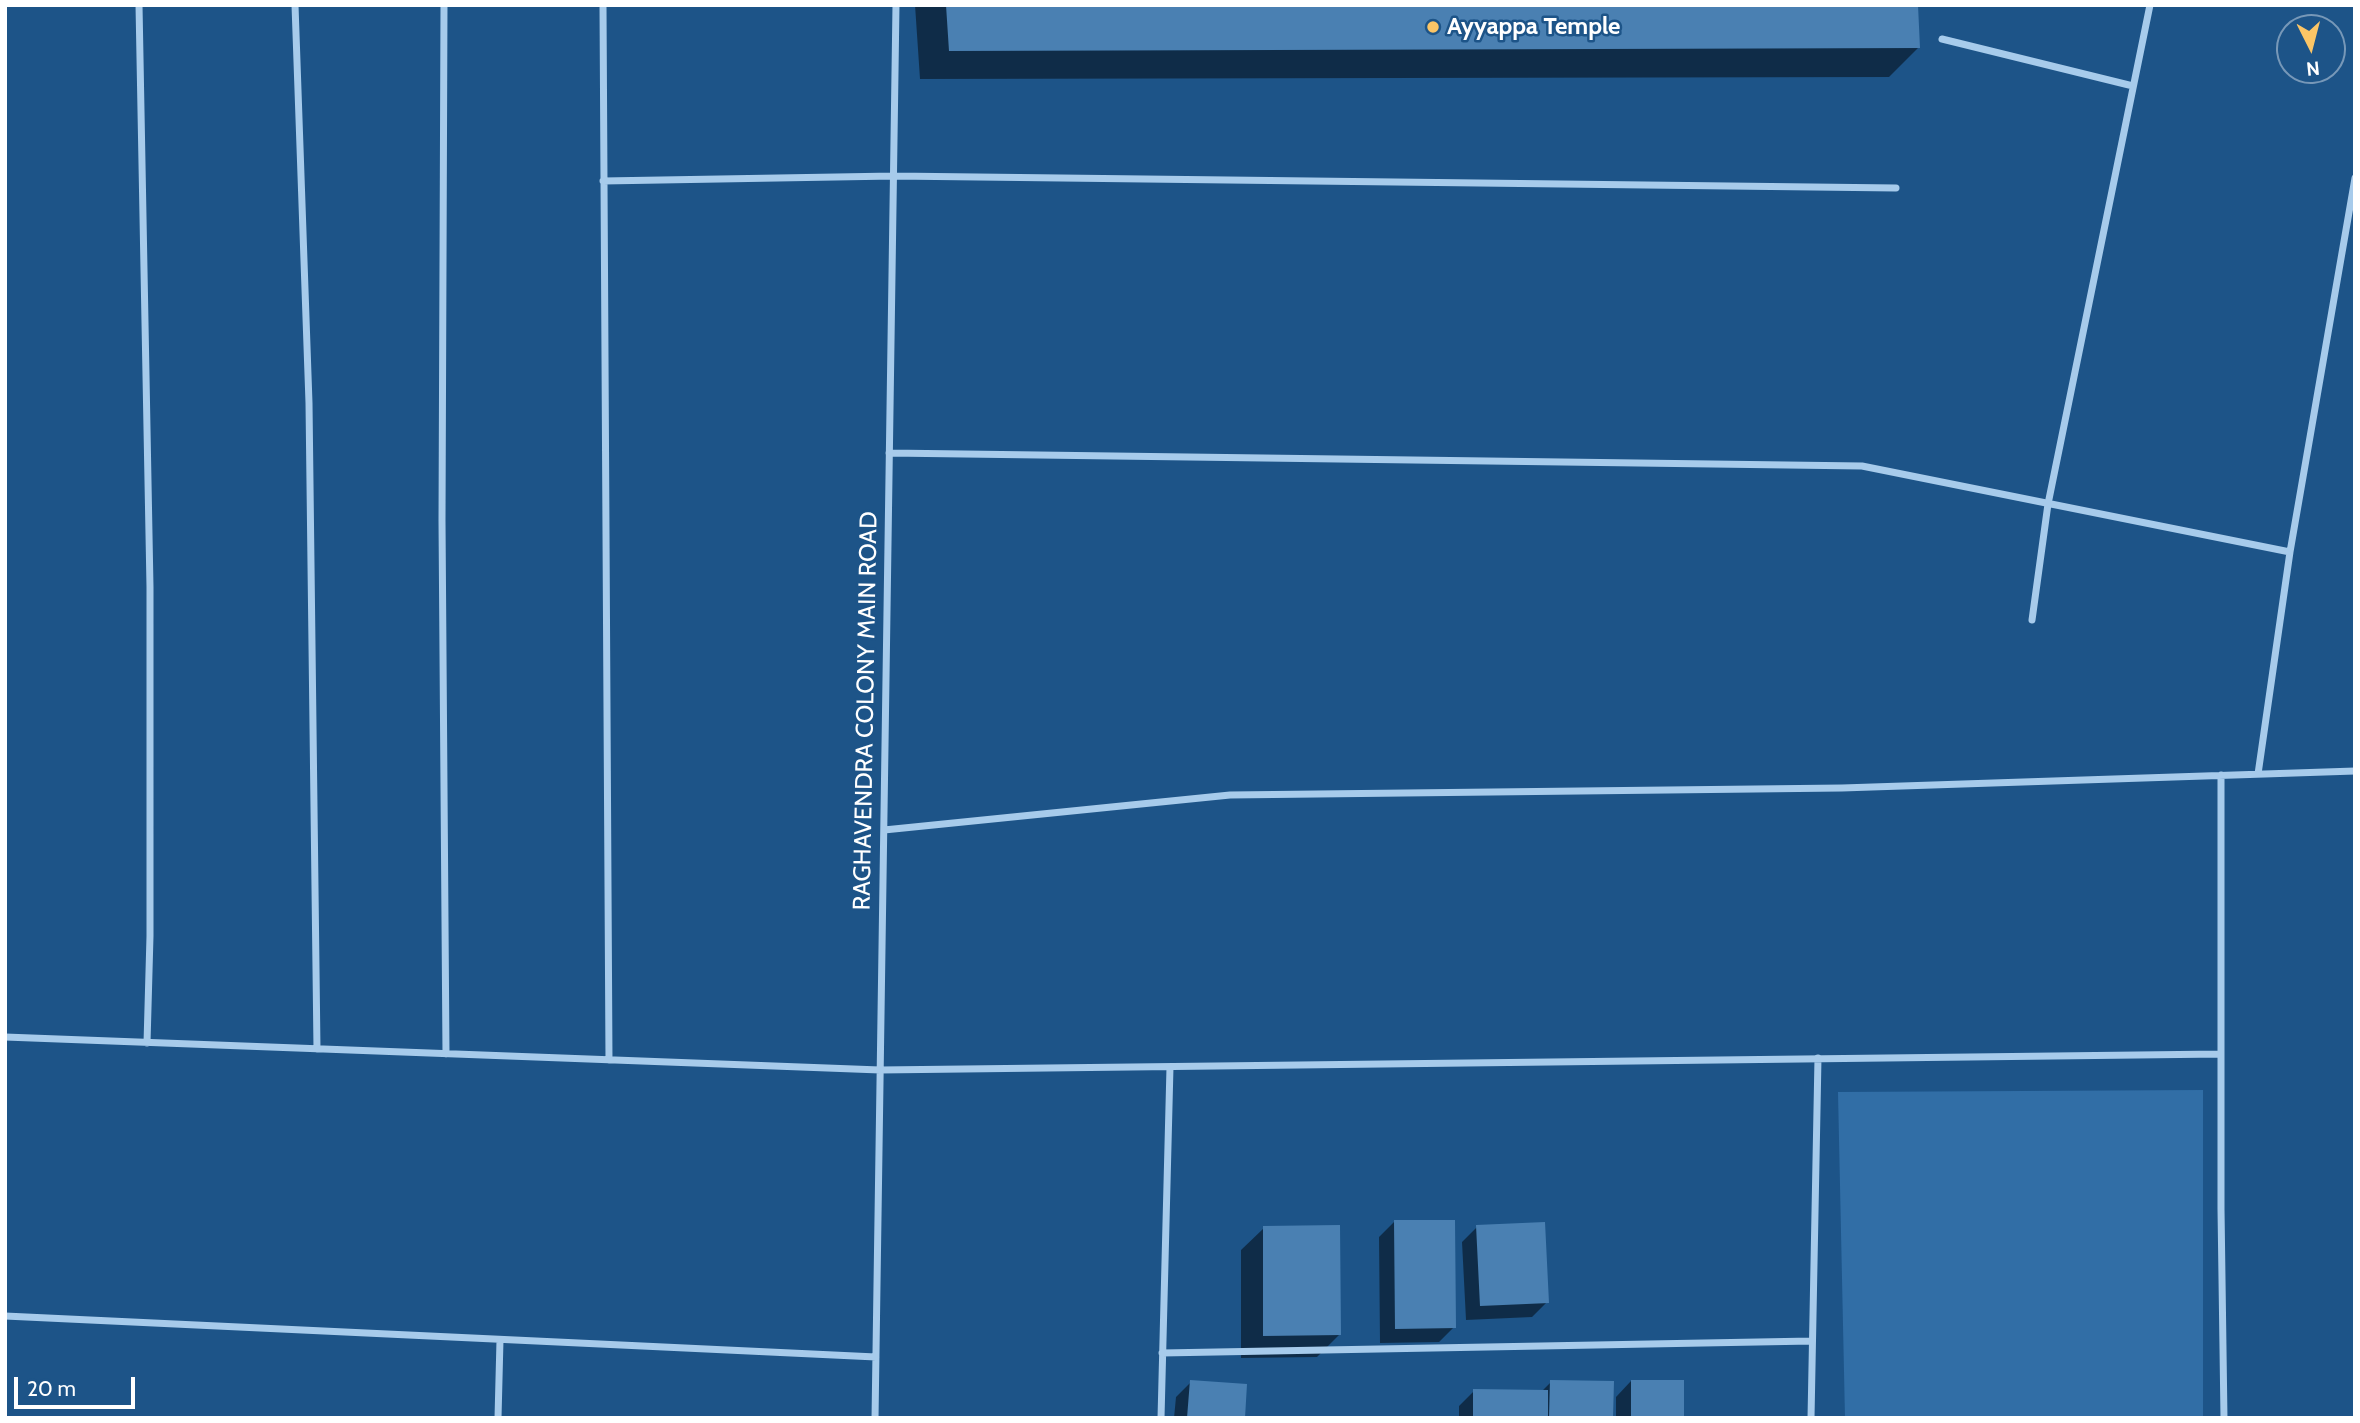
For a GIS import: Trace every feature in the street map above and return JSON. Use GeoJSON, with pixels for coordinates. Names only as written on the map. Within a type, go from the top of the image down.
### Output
{"type":"FeatureCollection","features":[{"type":"Feature","properties":{"kind":"street"},"geometry":{"type":"LineString","coordinates":[[139,5],[150,587],[150,936],[147,1043]]}},
{"type":"Feature","properties":{"kind":"street"},"geometry":{"type":"LineString","coordinates":[[295,5],[309,403],[317,1049]]}},
{"type":"Feature","properties":{"kind":"street"},"geometry":{"type":"LineString","coordinates":[[444,5],[442,534],[446,1054]]}},
{"type":"Feature","properties":{"kind":"street"},"geometry":{"type":"LineString","coordinates":[[603,5],[609,1060]]}},
{"type":"Feature","properties":{"kind":"street","name":"RAGHAVENDRA COLONY MAIN ROAD"},"geometry":{"type":"LineString","coordinates":[[875,1418],[896,5]]}},
{"type":"Feature","properties":{"kind":"street"},"geometry":{"type":"LineString","coordinates":[[2032,620],[2048,504],[2150,5]]}},
{"type":"Feature","properties":{"kind":"street"},"geometry":{"type":"LineString","coordinates":[[1942,38],[2133,86]]}},
{"type":"Feature","properties":{"kind":"street"},"geometry":{"type":"LineString","coordinates":[[603,181],[894,176],[1896,188]]}},
{"type":"Feature","properties":{"kind":"street"},"geometry":{"type":"LineString","coordinates":[[2258,774],[2290,552],[2355,178]]}},
{"type":"Feature","properties":{"kind":"street"},"geometry":{"type":"LineString","coordinates":[[889,453],[1862,466],[2290,552]]}},
{"type":"Feature","properties":{"kind":"street"},"geometry":{"type":"LineString","coordinates":[[884,830],[1230,794],[1842,788],[2355,771]]}},
{"type":"Feature","properties":{"kind":"street"},"geometry":{"type":"LineString","coordinates":[[2221,775],[2224,1418]]}},
{"type":"Feature","properties":{"kind":"street"},"geometry":{"type":"LineString","coordinates":[[5,1037],[880,1070],[2221,1054]]}},
{"type":"Feature","properties":{"kind":"street"},"geometry":{"type":"LineString","coordinates":[[1811,1418],[1818,1058]]}},
{"type":"Feature","properties":{"kind":"street"},"geometry":{"type":"LineString","coordinates":[[1161,1418],[1170,1067]]}},
{"type":"Feature","properties":{"kind":"street"},"geometry":{"type":"LineString","coordinates":[[5,1316],[876,1357]]}},
{"type":"Feature","properties":{"kind":"street"},"geometry":{"type":"LineString","coordinates":[[498,1418],[500,1340]]}},
{"type":"Feature","properties":{"kind":"street"},"geometry":{"type":"LineString","coordinates":[[1163,1353],[1812,1341]]}},
{"type":"Feature","properties":{"kind":"shaded area"},"geometry":{"type":"Polygon","coordinates":[[[2203,1090],[2203,1418],[1845,1418],[1838,1092],[2203,1090]]]}},
{"type":"Feature","properties":{"kind":"building","name":"Ayyappa Temple"},"geometry":{"type":"Polygon","coordinates":[[[946,5],[1918,5],[1920,48],[949,51],[946,5]]]}},
{"type":"Feature","properties":{"kind":"building"},"geometry":{"type":"Polygon","coordinates":[[[1394,1220],[1455,1220],[1456,1328],[1395,1329],[1394,1220]]]}},
{"type":"Feature","properties":{"kind":"building"},"geometry":{"type":"Polygon","coordinates":[[[1545,1222],[1549,1303],[1480,1306],[1476,1225],[1545,1222]]]}},
{"type":"Feature","properties":{"kind":"building"},"geometry":{"type":"Polygon","coordinates":[[[1340,1225],[1341,1335],[1263,1336],[1263,1226],[1340,1225]]]}},
{"type":"Feature","properties":{"kind":"building"},"geometry":{"type":"Polygon","coordinates":[[[1190,1380],[1247,1384],[1245,1418],[1187,1418],[1190,1380]]]}},
{"type":"Feature","properties":{"kind":"building"},"geometry":{"type":"Polygon","coordinates":[[[1550,1380],[1614,1381],[1613,1418],[1549,1418],[1550,1380]]]}},
{"type":"Feature","properties":{"kind":"building"},"geometry":{"type":"Polygon","coordinates":[[[1631,1380],[1684,1380],[1684,1418],[1631,1418],[1631,1380]]]}},
{"type":"Feature","properties":{"kind":"building"},"geometry":{"type":"Polygon","coordinates":[[[1473,1389],[1548,1390],[1548,1418],[1473,1418],[1473,1389]]]}},
{"type":"Feature","properties":{"kind":"place","name":"Ayyappa Temple"},"geometry":{"type":"Point","coordinates":[1433,27]}}]}
